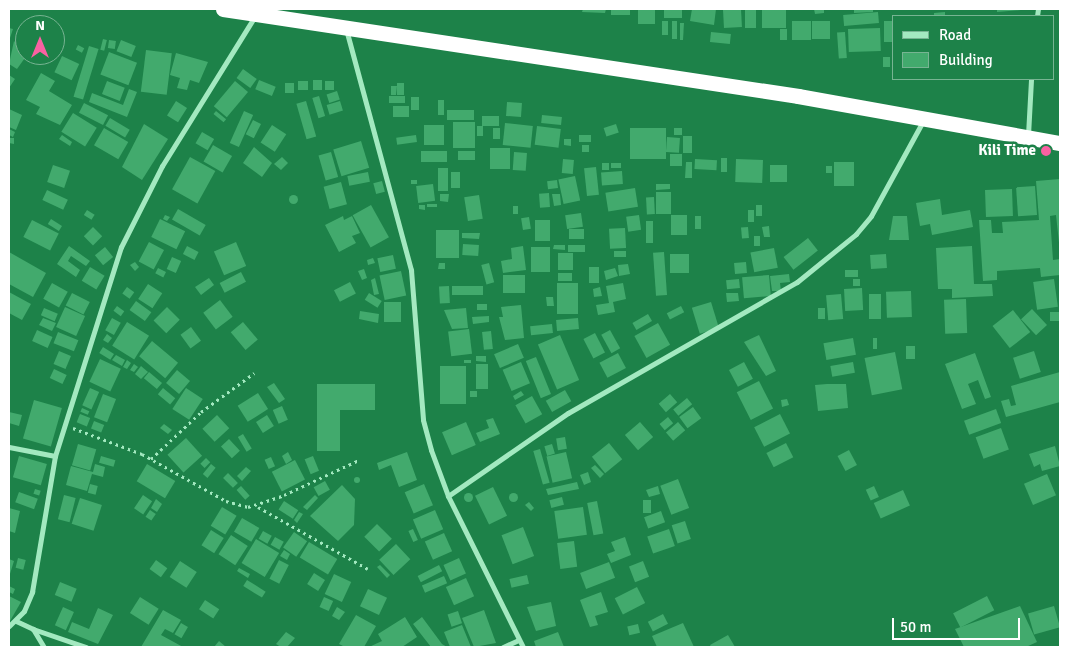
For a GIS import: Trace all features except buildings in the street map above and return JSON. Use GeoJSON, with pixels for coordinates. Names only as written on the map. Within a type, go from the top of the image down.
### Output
{"type":"FeatureCollection","features":[{"type":"Feature","properties":{"kind":"highway"},"geometry":{"type":"LineString","coordinates":[[223,9],[924,118],[1028,135],[1060,143]]}},
{"type":"Feature","properties":{"kind":"street"},"geometry":{"type":"LineString","coordinates":[[9,626],[16,621],[32,592],[55,456],[63,424],[130,225],[256,14]]}},
{"type":"Feature","properties":{"kind":"street"},"geometry":{"type":"LineString","coordinates":[[346,29],[411,270],[423,420],[448,496],[523,647]]}},
{"type":"Feature","properties":{"kind":"street"},"geometry":{"type":"LineString","coordinates":[[1028,135],[1031,80]]}},
{"type":"Feature","properties":{"kind":"street"},"geometry":{"type":"LineString","coordinates":[[448,496],[568,413],[797,282],[856,234],[871,216],[924,118]]}},
{"type":"Feature","properties":{"kind":"street"},"geometry":{"type":"LineString","coordinates":[[9,447],[55,456]]}},
{"type":"Feature","properties":{"kind":"street"},"geometry":{"type":"LineString","coordinates":[[16,621],[33,629],[86,647]]}},
{"type":"Feature","properties":{"kind":"street"},"geometry":{"type":"LineString","coordinates":[[33,629],[44,647]]}},
{"type":"Feature","properties":{"kind":"street"},"geometry":{"type":"LineString","coordinates":[[503,647],[519,640]]}},
{"type":"Feature","properties":{"kind":"path"},"geometry":{"type":"LineString","coordinates":[[151,459],[201,412],[254,373]]}},
{"type":"Feature","properties":{"kind":"path"},"geometry":{"type":"LineString","coordinates":[[63,424],[151,459],[226,501],[257,507],[368,569]]}},
{"type":"Feature","properties":{"kind":"path"},"geometry":{"type":"LineString","coordinates":[[257,507],[359,460]]}},
{"type":"Feature","properties":{"kind":"place","name":"Kili Time"},"geometry":{"type":"Point","coordinates":[1046,151]}}]}
